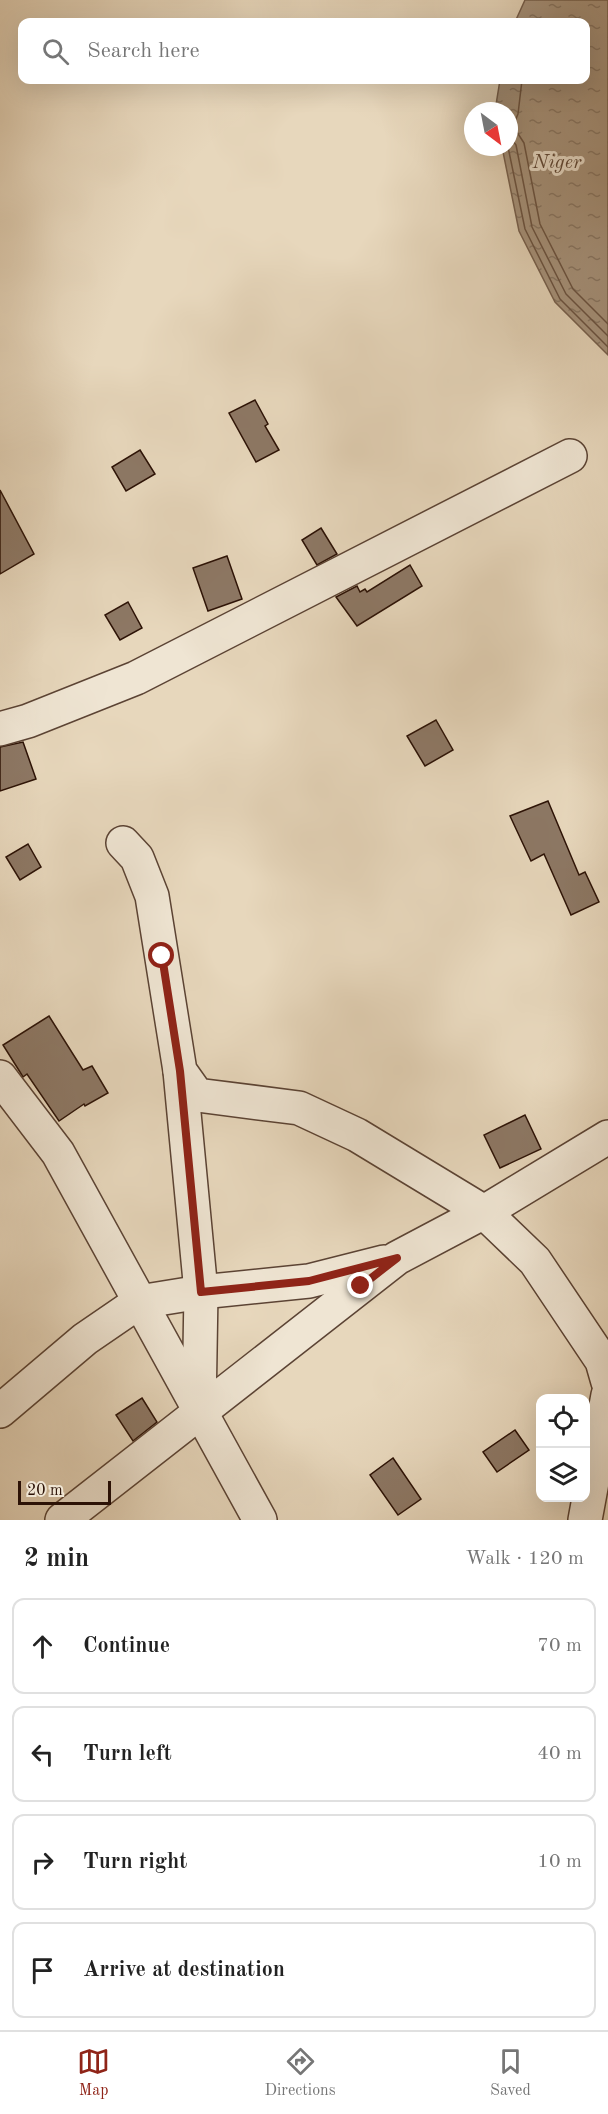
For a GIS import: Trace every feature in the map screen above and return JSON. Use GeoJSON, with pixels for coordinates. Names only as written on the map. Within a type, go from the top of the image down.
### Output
{"type":"FeatureCollection","features":[{"type":"Feature","properties":{"kind":"street"},"geometry":{"type":"LineString","coordinates":[[0,729],[28,721],[136,678],[570,456]]}},
{"type":"Feature","properties":{"kind":"street"},"geometry":{"type":"LineString","coordinates":[[123,843],[137,858],[152,896],[180,1071],[201,1292],[199,1412]]}},
{"type":"Feature","properties":{"kind":"street"},"geometry":{"type":"LineString","coordinates":[[180,1071],[197,1095],[299,1108],[357,1135],[484,1212],[535,1261],[602,1361],[608,1382]]}},
{"type":"Feature","properties":{"kind":"street"},"geometry":{"type":"LineString","coordinates":[[0,1077],[58,1153],[260,1520]]}},
{"type":"Feature","properties":{"kind":"street"},"geometry":{"type":"LineString","coordinates":[[62,1520],[397,1258],[484,1212],[608,1137]]}},
{"type":"Feature","properties":{"kind":"street"},"geometry":{"type":"LineString","coordinates":[[0,1412],[85,1339],[139,1302],[201,1292],[309,1281],[397,1258]]}},
{"type":"Feature","properties":{"kind":"street"},"geometry":{"type":"LineString","coordinates":[[585,1520],[608,1395]]}},
{"type":"Feature","properties":{"kind":"water","name":"Niger"},"geometry":{"type":"Polygon","coordinates":[[[525,0],[608,0],[608,355],[555,302],[519,231],[504,156],[518,156],[518,102],[496,102],[499,84],[590,84],[590,18],[517,18],[525,0]]]}},
{"type":"Feature","properties":{"kind":"building"},"geometry":{"type":"Polygon","coordinates":[[[255,400],[268,424],[265,426],[279,450],[256,462],[229,413],[255,400]]]}},
{"type":"Feature","properties":{"kind":"building"},"geometry":{"type":"Polygon","coordinates":[[[140,450],[155,474],[126,491],[112,467],[140,450]]]}},
{"type":"Feature","properties":{"kind":"building"},"geometry":{"type":"Polygon","coordinates":[[[0,490],[34,554],[0,574],[0,490]]]}},
{"type":"Feature","properties":{"kind":"building"},"geometry":{"type":"Polygon","coordinates":[[[321,528],[337,554],[317,565],[302,540],[321,528]]]}},
{"type":"Feature","properties":{"kind":"building"},"geometry":{"type":"Polygon","coordinates":[[[227,556],[242,599],[208,611],[193,568],[227,556]]]}},
{"type":"Feature","properties":{"kind":"building"},"geometry":{"type":"Polygon","coordinates":[[[410,565],[422,586],[357,626],[336,597],[357,586],[360,592],[365,589],[367,592],[410,565]]]}},
{"type":"Feature","properties":{"kind":"building"},"geometry":{"type":"Polygon","coordinates":[[[128,602],[142,628],[120,640],[105,615],[128,602]]]}},
{"type":"Feature","properties":{"kind":"building"},"geometry":{"type":"Polygon","coordinates":[[[436,720],[453,750],[425,766],[407,736],[436,720]]]}},
{"type":"Feature","properties":{"kind":"building"},"geometry":{"type":"Polygon","coordinates":[[[23,742],[36,779],[0,791],[0,747],[23,742]]]}},
{"type":"Feature","properties":{"kind":"building"},"geometry":{"type":"Polygon","coordinates":[[[548,801],[579,875],[585,872],[599,902],[571,915],[544,854],[531,861],[510,816],[548,801]]]}},
{"type":"Feature","properties":{"kind":"building"},"geometry":{"type":"Polygon","coordinates":[[[28,844],[41,867],[20,880],[6,857],[28,844]]]}},
{"type":"Feature","properties":{"kind":"building"},"geometry":{"type":"Polygon","coordinates":[[[49,1016],[83,1070],[92,1066],[108,1093],[85,1106],[84,1104],[59,1121],[27,1074],[23,1077],[3,1045],[49,1016]]]}},
{"type":"Feature","properties":{"kind":"building"},"geometry":{"type":"Polygon","coordinates":[[[525,1115],[541,1149],[500,1168],[484,1135],[525,1115]]]}},
{"type":"Feature","properties":{"kind":"building"},"geometry":{"type":"Polygon","coordinates":[[[142,1398],[157,1422],[133,1441],[116,1415],[142,1398]]]}},
{"type":"Feature","properties":{"kind":"building"},"geometry":{"type":"Polygon","coordinates":[[[515,1430],[529,1450],[497,1472],[483,1452],[515,1430]]]}},
{"type":"Feature","properties":{"kind":"building"},"geometry":{"type":"Polygon","coordinates":[[[393,1458],[421,1499],[398,1515],[370,1475],[393,1458]]]}},
{"type":"Feature","properties":{"kind":"route"},"geometry":{"type":"LineString","coordinates":[[162,956],[180,1071],[201,1292],[309,1281],[397,1258],[361,1286]]}}]}
